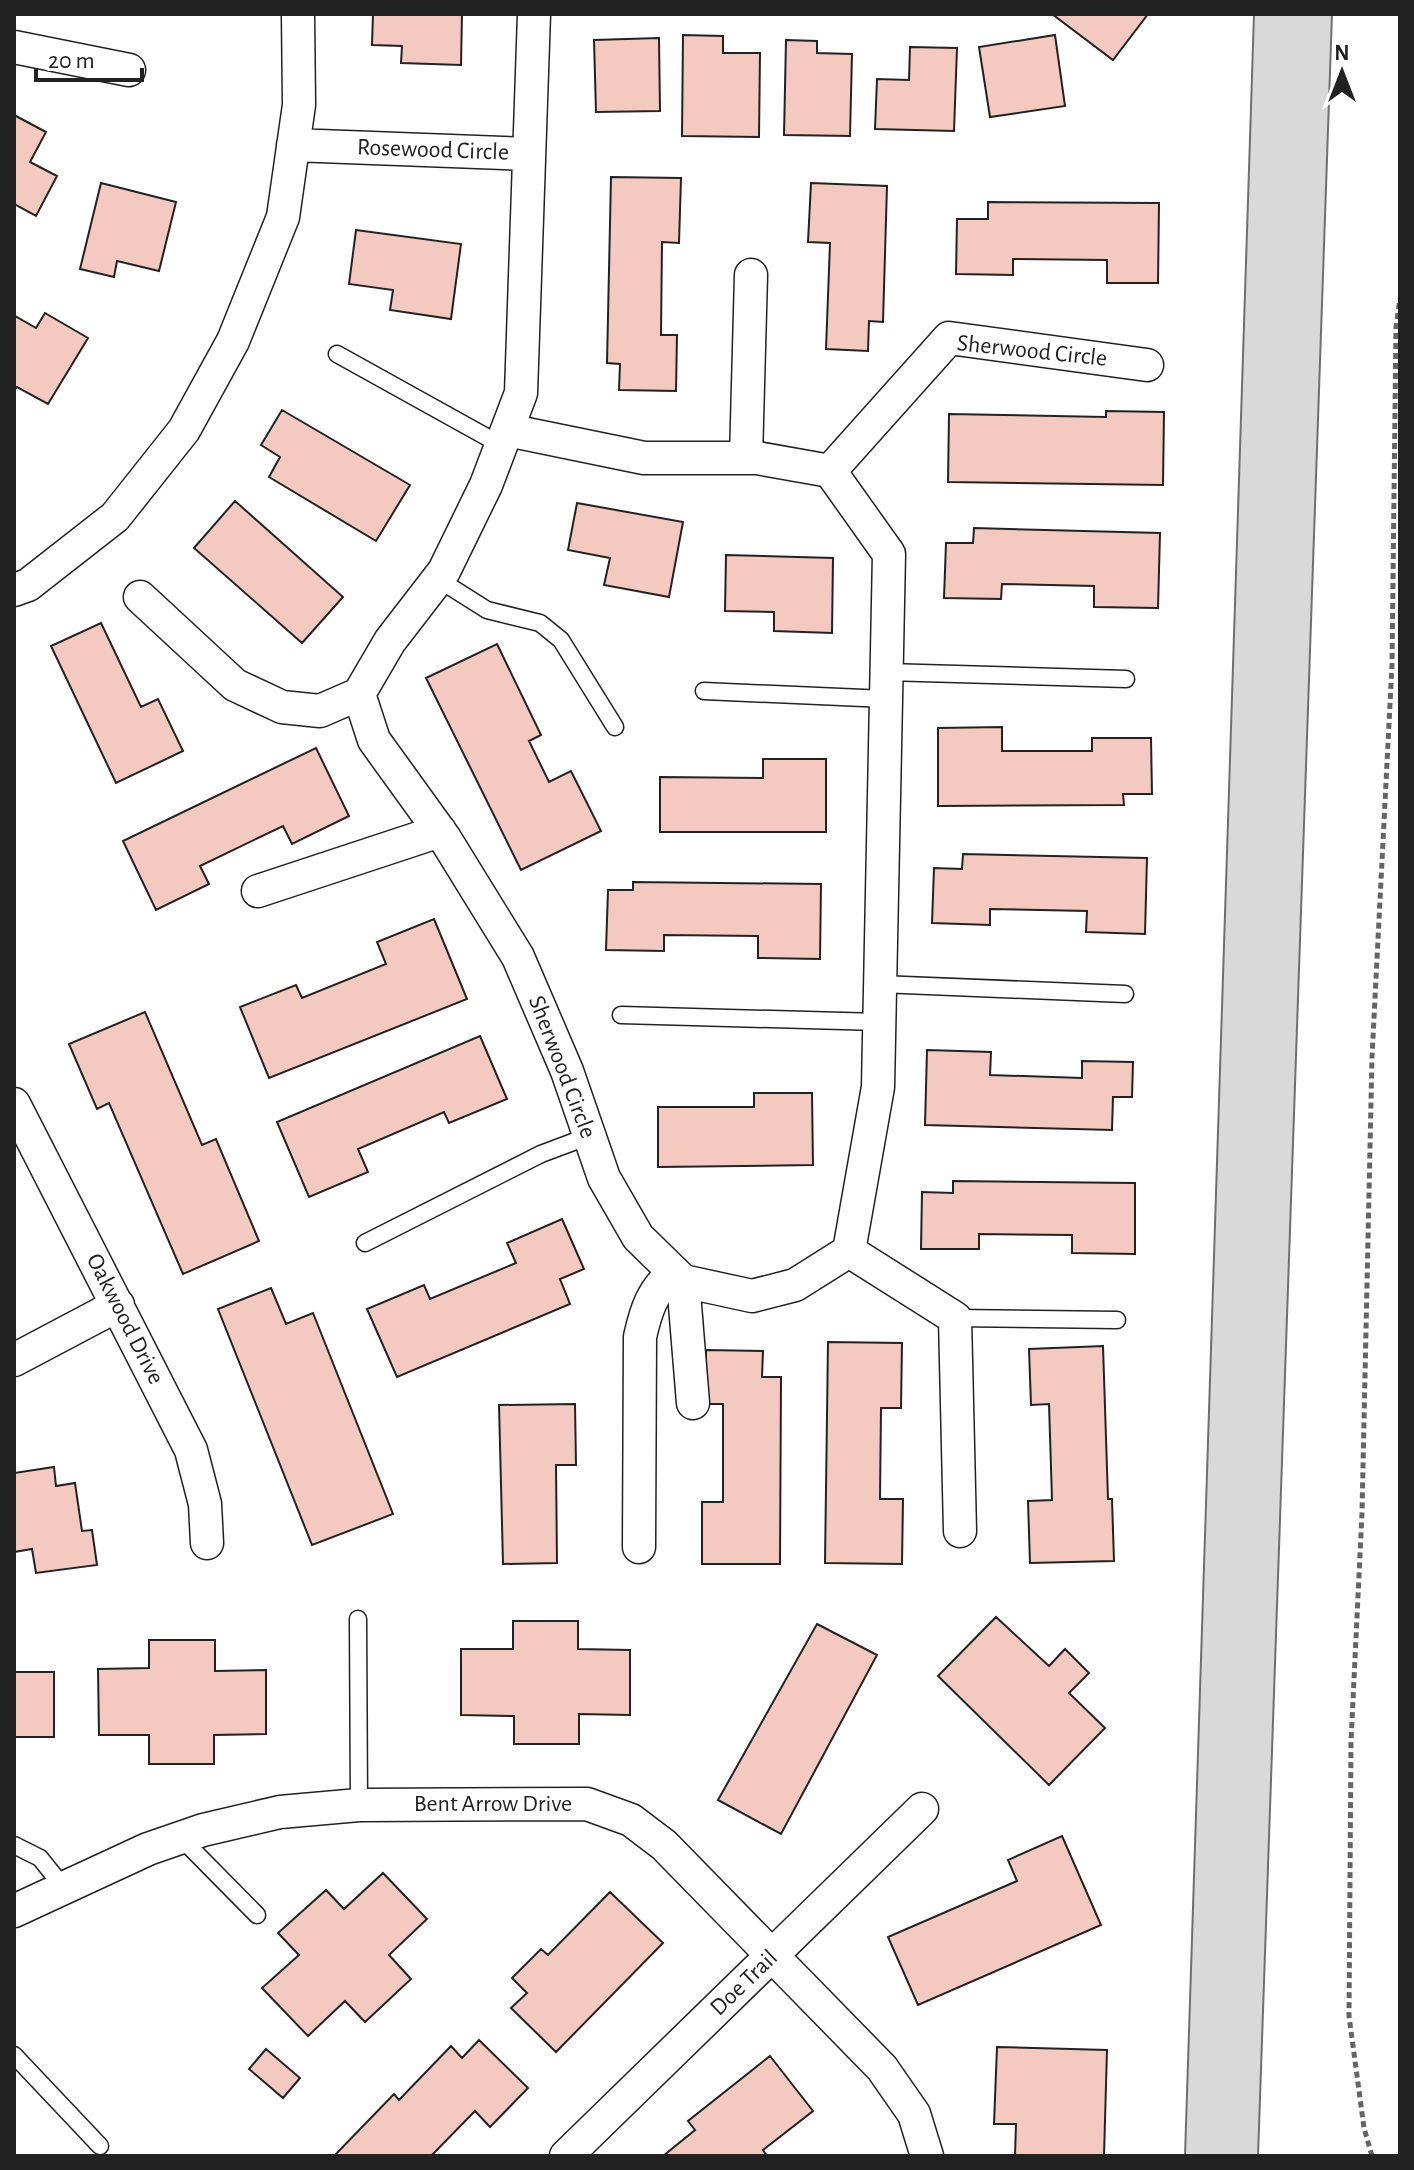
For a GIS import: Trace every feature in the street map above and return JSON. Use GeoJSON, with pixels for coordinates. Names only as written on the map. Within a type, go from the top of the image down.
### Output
{"type":"FeatureCollection","features":[{"type":"Feature","properties":{"kind":"street"},"geometry":{"type":"LineString","coordinates":[[14,590],[28,585],[115,517],[184,430],[233,341],[283,217],[299,105],[298,14]]}},
{"type":"Feature","properties":{"kind":"street","name":"Rosewood Circle"},"geometry":{"type":"LineString","coordinates":[[293,145],[529,154],[534,14]]}},
{"type":"Feature","properties":{"kind":"street"},"geometry":{"type":"LineString","coordinates":[[14,47],[129,70]]}},
{"type":"Feature","properties":{"kind":"street"},"geometry":{"type":"LineString","coordinates":[[140,597],[235,685],[282,707],[320,711],[359,694],[390,641],[438,579],[486,485],[521,393],[529,154]]}},
{"type":"Feature","properties":{"kind":"street"},"geometry":{"type":"LineString","coordinates":[[746,458],[751,275]]}},
{"type":"Feature","properties":{"kind":"street","name":"Sherwood Circle"},"geometry":{"type":"LineString","coordinates":[[830,471],[949,338],[1147,365]]}},
{"type":"Feature","properties":{"kind":"street"},"geometry":{"type":"LineString","coordinates":[[504,438],[644,458],[746,458],[830,471],[889,554],[878,1087],[849,1251],[795,1285],[752,1296],[679,1277],[658,1286],[646,1307],[640,1337],[639,1547]]}},
{"type":"Feature","properties":{"kind":"street","name":"Sherwood Circle"},"geometry":{"type":"LineString","coordinates":[[359,694],[374,740],[440,831],[518,957],[567,1071],[604,1178],[638,1237],[679,1277]]}},
{"type":"Feature","properties":{"kind":"street"},"geometry":{"type":"LineString","coordinates":[[258,891],[440,831]]}},
{"type":"Feature","properties":{"kind":"street","name":"Oakwood Drive"},"geometry":{"type":"LineString","coordinates":[[14,1104],[191,1450],[205,1504],[207,1543]]}},
{"type":"Feature","properties":{"kind":"street"},"geometry":{"type":"LineString","coordinates":[[849,1251],[955,1318],[960,1531]]}},
{"type":"Feature","properties":{"kind":"street"},"geometry":{"type":"LineString","coordinates":[[679,1277],[693,1403]]}},
{"type":"Feature","properties":{"kind":"street"},"geometry":{"type":"LineString","coordinates":[[14,1360],[118,1305]]}},
{"type":"Feature","properties":{"kind":"street","name":"Bent Arrow Drive"},"geometry":{"type":"LineString","coordinates":[[14,1911],[181,1838],[280,1812],[359,1805],[587,1804],[631,1820],[664,1845],[772,1955],[900,2090],[914,2114],[927,2156]]}},
{"type":"Feature","properties":{"kind":"street","name":"Doe Trail"},"geometry":{"type":"LineString","coordinates":[[566,2156],[922,1809]]}},
{"type":"Feature","properties":{"kind":"lane"},"geometry":{"type":"LineString","coordinates":[[337,354],[504,438]]}},
{"type":"Feature","properties":{"kind":"lane"},"geometry":{"type":"LineString","coordinates":[[438,579],[487,610],[540,623],[561,640],[615,727]]}},
{"type":"Feature","properties":{"kind":"lane"},"geometry":{"type":"LineString","coordinates":[[704,691],[1126,679]]}},
{"type":"Feature","properties":{"kind":"lane"},"geometry":{"type":"LineString","coordinates":[[880,984],[1125,994]]}},
{"type":"Feature","properties":{"kind":"lane"},"geometry":{"type":"LineString","coordinates":[[621,1015],[879,1022]]}},
{"type":"Feature","properties":{"kind":"lane"},"geometry":{"type":"LineString","coordinates":[[365,1243],[541,1154],[589,1136]]}},
{"type":"Feature","properties":{"kind":"lane"},"geometry":{"type":"LineString","coordinates":[[955,1318],[1117,1320]]}},
{"type":"Feature","properties":{"kind":"lane"},"geometry":{"type":"LineString","coordinates":[[358,1619],[359,1805]]}},
{"type":"Feature","properties":{"kind":"lane"},"geometry":{"type":"LineString","coordinates":[[181,1838],[257,1915]]}},
{"type":"Feature","properties":{"kind":"lane"},"geometry":{"type":"LineString","coordinates":[[14,1845],[40,1858],[64,1888]]}},
{"type":"Feature","properties":{"kind":"lane"},"geometry":{"type":"LineString","coordinates":[[14,2055],[100,2146]]}},
{"type":"Feature","properties":{"kind":"path"},"geometry":{"type":"LineString","coordinates":[[1372,2156],[1364,2128],[1349,2016],[1351,1742],[1362,1513],[1372,1057],[1392,665],[1396,327],[1400,298]]}},
{"type":"Feature","properties":{"kind":"shaded area"},"geometry":{"type":"Polygon","coordinates":[[[1254,14],[1332,14],[1258,2156],[1185,2156],[1254,14]]]}},
{"type":"Feature","properties":{"kind":"building"},"geometry":{"type":"Polygon","coordinates":[[[373,14],[462,14],[461,65],[401,63],[402,46],[372,45],[373,14]]]}},
{"type":"Feature","properties":{"kind":"building"},"geometry":{"type":"Polygon","coordinates":[[[1052,14],[1148,14],[1113,60],[1052,14]]]}},
{"type":"Feature","properties":{"kind":"building"},"geometry":{"type":"Polygon","coordinates":[[[683,35],[723,36],[723,53],[760,53],[759,137],[682,136],[683,35]]]}},
{"type":"Feature","properties":{"kind":"building"},"geometry":{"type":"Polygon","coordinates":[[[1055,35],[1065,106],[990,117],[979,47],[1055,35]]]}},
{"type":"Feature","properties":{"kind":"building"},"geometry":{"type":"Polygon","coordinates":[[[659,38],[660,111],[596,112],[594,40],[659,38]]]}},
{"type":"Feature","properties":{"kind":"building"},"geometry":{"type":"Polygon","coordinates":[[[786,40],[817,41],[817,53],[852,54],[850,136],[784,135],[786,40]]]}},
{"type":"Feature","properties":{"kind":"building"},"geometry":{"type":"Polygon","coordinates":[[[910,47],[957,48],[954,131],[875,129],[877,79],[909,80],[910,47]]]}},
{"type":"Feature","properties":{"kind":"building"},"geometry":{"type":"Polygon","coordinates":[[[14,115],[46,132],[30,162],[57,176],[36,216],[14,204],[14,115]]]}},
{"type":"Feature","properties":{"kind":"building"},"geometry":{"type":"Polygon","coordinates":[[[611,177],[681,178],[679,243],[662,242],[661,335],[677,335],[676,391],[619,390],[620,364],[607,363],[611,177]]]}},
{"type":"Feature","properties":{"kind":"building"},"geometry":{"type":"Polygon","coordinates":[[[101,183],[176,202],[159,271],[117,261],[114,277],[80,269],[101,183]]]}},
{"type":"Feature","properties":{"kind":"building"},"geometry":{"type":"Polygon","coordinates":[[[811,183],[887,186],[883,322],[869,321],[868,351],[826,349],[830,243],[808,242],[811,183]]]}},
{"type":"Feature","properties":{"kind":"building"},"geometry":{"type":"Polygon","coordinates":[[[988,202],[1159,203],[1158,283],[1107,283],[1107,260],[1013,259],[1013,275],[956,274],[957,219],[988,219],[988,202]]]}},
{"type":"Feature","properties":{"kind":"building"},"geometry":{"type":"Polygon","coordinates":[[[356,230],[461,244],[451,319],[390,310],[393,290],[349,284],[356,230]]]}},
{"type":"Feature","properties":{"kind":"building"},"geometry":{"type":"Polygon","coordinates":[[[45,313],[88,338],[48,404],[17,387],[14,391],[15,316],[36,328],[45,313]]]}},
{"type":"Feature","properties":{"kind":"building"},"geometry":{"type":"Polygon","coordinates":[[[282,410],[410,485],[376,541],[269,477],[280,457],[261,445],[282,410]]]}},
{"type":"Feature","properties":{"kind":"building"},"geometry":{"type":"Polygon","coordinates":[[[1106,411],[1164,412],[1163,485],[948,482],[949,414],[1106,417],[1106,411]]]}},
{"type":"Feature","properties":{"kind":"building"},"geometry":{"type":"Polygon","coordinates":[[[235,501],[343,597],[302,643],[194,548],[235,501]]]}},
{"type":"Feature","properties":{"kind":"building"},"geometry":{"type":"Polygon","coordinates":[[[577,503],[683,522],[669,597],[604,585],[610,558],[568,550],[577,503]]]}},
{"type":"Feature","properties":{"kind":"building"},"geometry":{"type":"Polygon","coordinates":[[[974,528],[1160,533],[1158,608],[1094,607],[1094,586],[1002,584],[1001,599],[944,598],[946,543],[973,543],[974,528]]]}},
{"type":"Feature","properties":{"kind":"building"},"geometry":{"type":"Polygon","coordinates":[[[726,555],[833,558],[832,633],[774,631],[774,612],[725,611],[726,555]]]}},
{"type":"Feature","properties":{"kind":"building"},"geometry":{"type":"Polygon","coordinates":[[[101,623],[141,707],[158,699],[183,751],[116,783],[51,646],[101,623]]]}},
{"type":"Feature","properties":{"kind":"building"},"geometry":{"type":"Polygon","coordinates":[[[497,644],[541,735],[529,741],[549,782],[571,771],[601,831],[521,870],[426,678],[497,644]]]}},
{"type":"Feature","properties":{"kind":"building"},"geometry":{"type":"Polygon","coordinates":[[[1002,727],[1002,751],[1092,751],[1092,738],[1151,738],[1152,794],[1123,794],[1124,805],[938,806],[938,728],[1002,727]]]}},
{"type":"Feature","properties":{"kind":"building"},"geometry":{"type":"Polygon","coordinates":[[[316,748],[349,816],[292,844],[283,826],[200,866],[209,884],[156,910],[123,841],[316,748]]]}},
{"type":"Feature","properties":{"kind":"building"},"geometry":{"type":"Polygon","coordinates":[[[763,759],[826,759],[826,832],[660,832],[660,777],[763,778],[763,759]]]}},
{"type":"Feature","properties":{"kind":"building"},"geometry":{"type":"Polygon","coordinates":[[[963,854],[1147,858],[1145,934],[1086,932],[1087,911],[990,909],[990,925],[932,923],[934,868],[962,869],[963,854]]]}},
{"type":"Feature","properties":{"kind":"building"},"geometry":{"type":"Polygon","coordinates":[[[633,882],[821,884],[820,959],[758,958],[758,936],[664,935],[664,951],[606,950],[608,890],[633,890],[633,882]]]}},
{"type":"Feature","properties":{"kind":"building"},"geometry":{"type":"Polygon","coordinates":[[[434,919],[467,999],[269,1078],[240,1007],[296,985],[302,998],[386,964],[377,942],[434,919]]]}},
{"type":"Feature","properties":{"kind":"building"},"geometry":{"type":"Polygon","coordinates":[[[145,1012],[202,1145],[216,1139],[259,1241],[183,1274],[109,1103],[97,1109],[69,1044],[145,1012]]]}},
{"type":"Feature","properties":{"kind":"building"},"geometry":{"type":"Polygon","coordinates":[[[480,1036],[507,1099],[449,1123],[444,1112],[358,1149],[368,1172],[309,1197],[277,1122],[480,1036]]]}},
{"type":"Feature","properties":{"kind":"building"},"geometry":{"type":"Polygon","coordinates":[[[927,1050],[991,1052],[990,1075],[1082,1078],[1082,1061],[1133,1062],[1132,1097],[1113,1097],[1112,1130],[925,1125],[927,1050]]]}},
{"type":"Feature","properties":{"kind":"building"},"geometry":{"type":"Polygon","coordinates":[[[754,1093],[812,1093],[813,1165],[658,1167],[658,1107],[754,1107],[754,1093]]]}},
{"type":"Feature","properties":{"kind":"building"},"geometry":{"type":"Polygon","coordinates":[[[953,1181],[1135,1183],[1135,1254],[1072,1253],[1072,1235],[979,1234],[979,1249],[921,1249],[922,1192],[953,1193],[953,1181]]]}},
{"type":"Feature","properties":{"kind":"building"},"geometry":{"type":"Polygon","coordinates":[[[562,1219],[584,1269],[560,1279],[570,1304],[397,1377],[367,1309],[424,1285],[430,1299],[516,1263],[507,1243],[562,1219]]]}},
{"type":"Feature","properties":{"kind":"building"},"geometry":{"type":"Polygon","coordinates":[[[271,1288],[286,1324],[313,1313],[393,1514],[312,1545],[218,1309],[271,1288]]]}},
{"type":"Feature","properties":{"kind":"building"},"geometry":{"type":"Polygon","coordinates":[[[828,1342],[902,1343],[901,1408],[881,1408],[880,1499],[903,1499],[902,1564],[825,1563],[828,1342]]]}},
{"type":"Feature","properties":{"kind":"building"},"geometry":{"type":"Polygon","coordinates":[[[1103,1346],[1108,1499],[1112,1499],[1114,1561],[1030,1563],[1028,1501],[1052,1500],[1049,1404],[1031,1405],[1029,1349],[1103,1346]]]}},
{"type":"Feature","properties":{"kind":"building"},"geometry":{"type":"Polygon","coordinates":[[[706,1350],[763,1351],[762,1377],[781,1377],[780,1564],[702,1564],[702,1502],[723,1502],[723,1404],[706,1404],[706,1350]]]}},
{"type":"Feature","properties":{"kind":"building"},"geometry":{"type":"Polygon","coordinates":[[[575,1404],[576,1465],[556,1465],[557,1563],[503,1564],[499,1405],[575,1404]]]}},
{"type":"Feature","properties":{"kind":"building"},"geometry":{"type":"Polygon","coordinates":[[[54,1467],[56,1486],[75,1483],[82,1531],[92,1530],[97,1565],[36,1573],[32,1549],[14,1552],[14,1473],[54,1467]]]}},
{"type":"Feature","properties":{"kind":"building"},"geometry":{"type":"Polygon","coordinates":[[[996,1617],[1049,1666],[1065,1649],[1089,1673],[1069,1693],[1105,1728],[1049,1785],[938,1676],[996,1617]]]}},
{"type":"Feature","properties":{"kind":"building"},"geometry":{"type":"Polygon","coordinates":[[[513,1621],[578,1621],[578,1649],[630,1650],[630,1715],[579,1714],[579,1744],[514,1744],[514,1716],[461,1715],[461,1649],[513,1649],[513,1621]]]}},
{"type":"Feature","properties":{"kind":"building"},"geometry":{"type":"Polygon","coordinates":[[[817,1624],[877,1655],[781,1834],[718,1800],[817,1624]]]}},
{"type":"Feature","properties":{"kind":"building"},"geometry":{"type":"Polygon","coordinates":[[[149,1640],[215,1640],[215,1671],[266,1670],[266,1734],[214,1735],[214,1764],[149,1764],[149,1735],[99,1735],[98,1669],[149,1668],[149,1640]]]}},
{"type":"Feature","properties":{"kind":"building"},"geometry":{"type":"Polygon","coordinates":[[[14,1672],[54,1672],[54,1737],[14,1737],[14,1672]]]}},
{"type":"Feature","properties":{"kind":"building"},"geometry":{"type":"Polygon","coordinates":[[[1062,1836],[1101,1925],[918,2005],[888,1937],[1017,1881],[1008,1860],[1062,1836]]]}},
{"type":"Feature","properties":{"kind":"building"},"geometry":{"type":"Polygon","coordinates":[[[383,1873],[427,1919],[389,1955],[411,1979],[365,2022],[345,2001],[308,2036],[262,1988],[299,1955],[278,1933],[326,1890],[344,1909],[383,1873]]]}},
{"type":"Feature","properties":{"kind":"building"},"geometry":{"type":"Polygon","coordinates":[[[610,1892],[663,1943],[556,2052],[511,2008],[527,1993],[512,1978],[541,1949],[548,1955],[610,1892]]]}},
{"type":"Feature","properties":{"kind":"building"},"geometry":{"type":"Polygon","coordinates":[[[479,2040],[528,2088],[490,2127],[475,2111],[431,2156],[334,2156],[394,2094],[399,2100],[451,2046],[462,2058],[479,2040]]]}},
{"type":"Feature","properties":{"kind":"building"},"geometry":{"type":"Polygon","coordinates":[[[997,2047],[1107,2050],[1104,2156],[1015,2156],[1016,2124],[994,2124],[997,2047]]]}},
{"type":"Feature","properties":{"kind":"building"},"geometry":{"type":"Polygon","coordinates":[[[266,2049],[300,2078],[283,2098],[249,2069],[266,2049]]]}},
{"type":"Feature","properties":{"kind":"building"},"geometry":{"type":"Polygon","coordinates":[[[770,2056],[813,2111],[763,2150],[767,2156],[663,2156],[695,2130],[688,2121],[770,2056]]]}}]}
